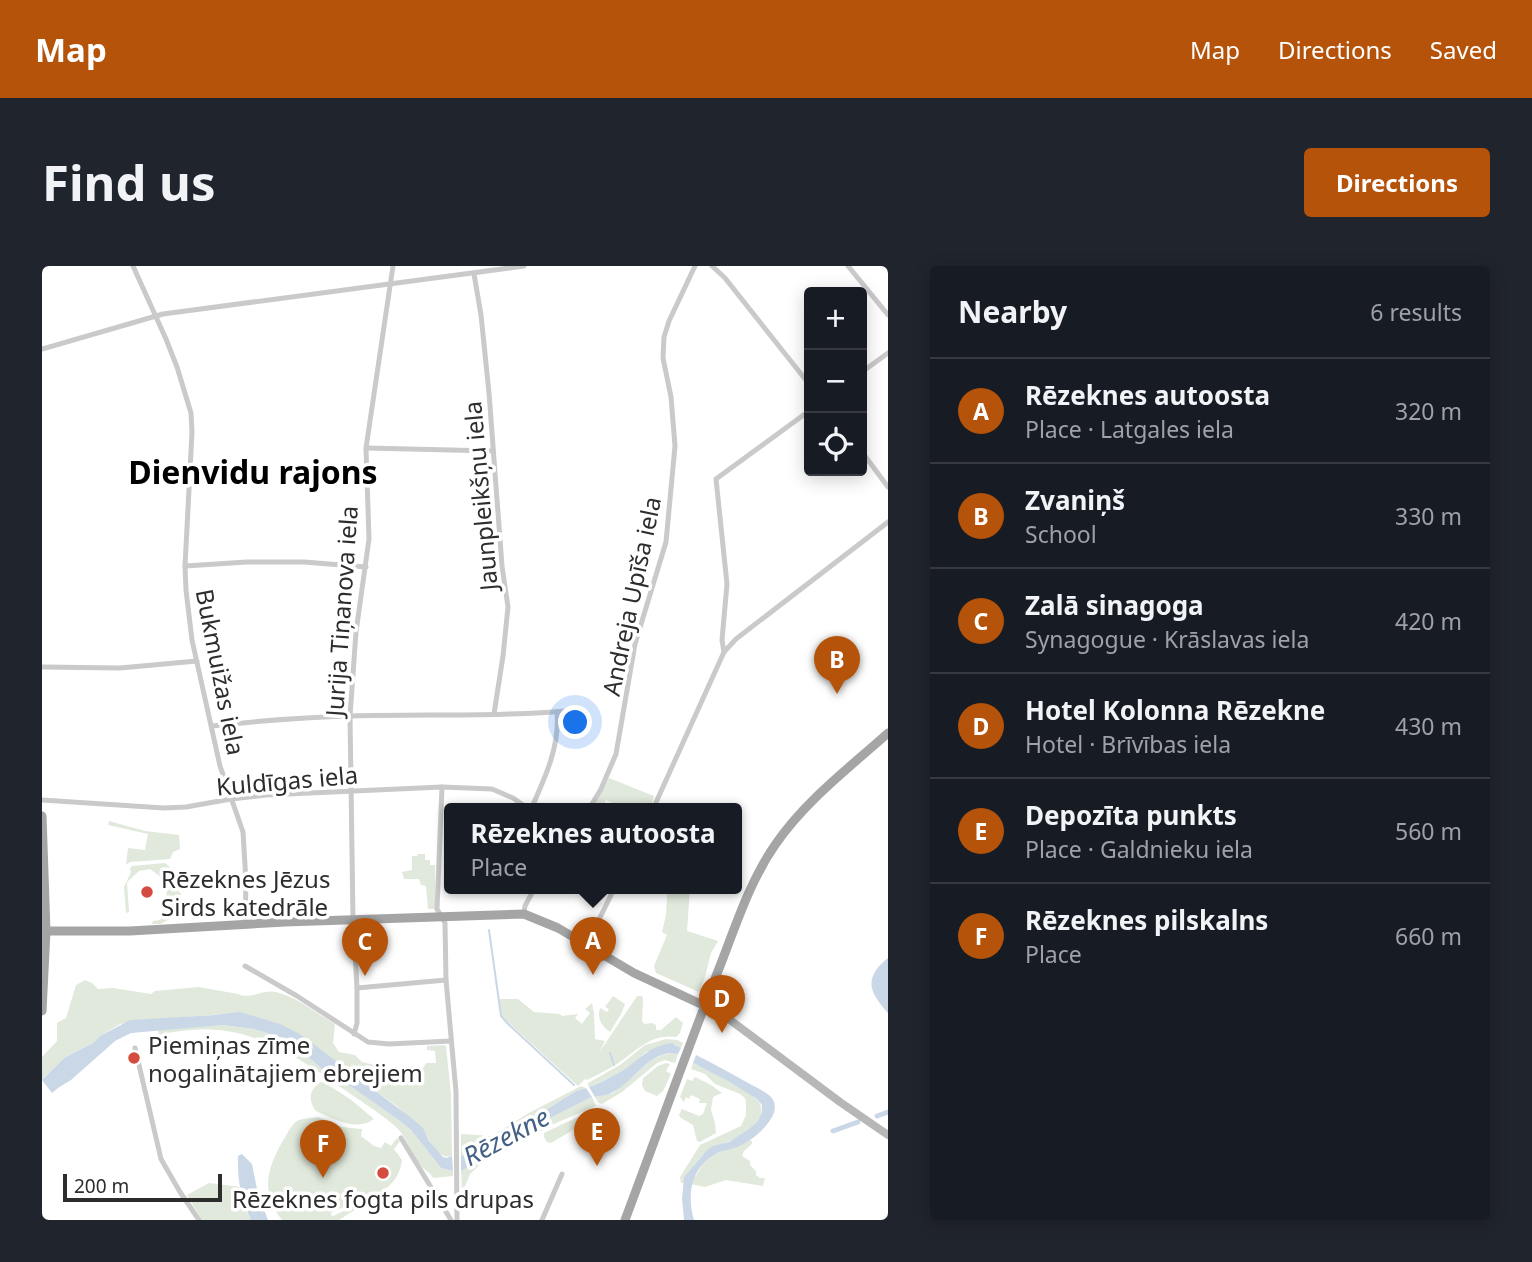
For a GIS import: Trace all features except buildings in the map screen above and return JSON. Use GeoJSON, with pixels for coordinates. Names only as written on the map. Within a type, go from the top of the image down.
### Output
{"type":"FeatureCollection","features":[{"type":"Feature","properties":{"kind":"main road"},"geometry":{"type":"LineString","coordinates":[[625,1220],[750,889],[775,845],[790,825],[811,802],[888,733]]}},
{"type":"Feature","properties":{"kind":"main road"},"geometry":{"type":"LineString","coordinates":[[42,816],[42,1011]]}},
{"type":"Feature","properties":{"kind":"main road"},"geometry":{"type":"LineString","coordinates":[[44,931],[130,931],[353,919],[524,914],[558,928],[634,973],[718,1011],[888,1135]]}},
{"type":"Feature","properties":{"kind":"street","name":"Bukmuižas iela"},"geometry":{"type":"LineString","coordinates":[[133,266],[177,367],[191,413],[187,603],[192,640],[220,766],[243,832],[245,924]]}},
{"type":"Feature","properties":{"kind":"street","name":"Jurija Tiņanova iela"},"geometry":{"type":"LineString","coordinates":[[354,1034],[357,1023],[357,988],[353,919],[350,716],[356,632],[369,526],[366,448],[393,266]]}},
{"type":"Feature","properties":{"kind":"street"},"geometry":{"type":"LineString","coordinates":[[42,349],[156,316],[524,266]]}},
{"type":"Feature","properties":{"kind":"street","name":"Andreja Upīša iela"},"geometry":{"type":"LineString","coordinates":[[593,803],[616,754],[635,644],[666,542],[675,446],[671,397],[663,358],[664,337],[668,321],[695,266]]}},
{"type":"Feature","properties":{"kind":"street"},"geometry":{"type":"LineString","coordinates":[[712,266],[725,278],[804,378]]}},
{"type":"Feature","properties":{"kind":"street"},"geometry":{"type":"LineString","coordinates":[[848,266],[888,315]]}},
{"type":"Feature","properties":{"kind":"street","name":"Jaunpleikšņu iela"},"geometry":{"type":"LineString","coordinates":[[474,274],[481,315],[502,566],[508,607],[494,714]]}},
{"type":"Feature","properties":{"kind":"street"},"geometry":{"type":"LineString","coordinates":[[867,368],[888,353]]}},
{"type":"Feature","properties":{"kind":"street"},"geometry":{"type":"LineString","coordinates":[[724,652],[722,640],[727,584],[716,479],[806,413]]}},
{"type":"Feature","properties":{"kind":"street"},"geometry":{"type":"LineString","coordinates":[[366,448],[492,451]]}},
{"type":"Feature","properties":{"kind":"street"},"geometry":{"type":"LineString","coordinates":[[867,459],[888,487]]}},
{"type":"Feature","properties":{"kind":"street"},"geometry":{"type":"LineString","coordinates":[[656,803],[724,652],[736,639],[888,522]]}},
{"type":"Feature","properties":{"kind":"street"},"geometry":{"type":"LineString","coordinates":[[186,566],[304,562],[366,567]]}},
{"type":"Feature","properties":{"kind":"street"},"geometry":{"type":"LineString","coordinates":[[42,667],[120,668],[197,661]]}},
{"type":"Feature","properties":{"kind":"street"},"geometry":{"type":"LineString","coordinates":[[212,726],[350,716],[579,710]]}},
{"type":"Feature","properties":{"kind":"street"},"geometry":{"type":"LineString","coordinates":[[533,803],[551,760],[557,712]]}},
{"type":"Feature","properties":{"kind":"street"},"geometry":{"type":"LineString","coordinates":[[442,787],[437,909],[445,923],[446,980],[456,1092],[457,1220]]}},
{"type":"Feature","properties":{"kind":"street","name":"Kuldīgas iela"},"geometry":{"type":"LineString","coordinates":[[42,800],[164,808],[266,795],[442,787],[492,789],[520,803]]}},
{"type":"Feature","properties":{"kind":"street"},"geometry":{"type":"LineString","coordinates":[[524,914],[531,894]]}},
{"type":"Feature","properties":{"kind":"street"},"geometry":{"type":"LineString","coordinates":[[586,946],[612,894]]}},
{"type":"Feature","properties":{"kind":"street"},"geometry":{"type":"LineString","coordinates":[[245,967],[297,996],[368,1042],[451,1041]]}},
{"type":"Feature","properties":{"kind":"street"},"geometry":{"type":"LineString","coordinates":[[357,988],[446,980]]}},
{"type":"Feature","properties":{"kind":"street"},"geometry":{"type":"LineString","coordinates":[[135,1048],[161,1159],[199,1220]]}},
{"type":"Feature","properties":{"kind":"street"},"geometry":{"type":"LineString","coordinates":[[401,1138],[451,1220]]}},
{"type":"Feature","properties":{"kind":"street"},"geometry":{"type":"LineString","coordinates":[[542,1220],[562,1174]]}},
{"type":"Feature","properties":{"kind":"street"},"geometry":{"type":"LineString","coordinates":[[442,1207],[451,1208],[457,1201]]}},
{"type":"Feature","properties":{"kind":"shaded area"},"geometry":{"type":"Polygon","coordinates":[[[609,778],[654,796],[652,803],[612,803],[606,800],[604,803],[595,803],[609,778]]]}},
{"type":"Feature","properties":{"kind":"shaded area"},"geometry":{"type":"Polygon","coordinates":[[[109,821],[145,831],[179,835],[180,849],[173,852],[170,859],[130,862],[126,865],[128,848],[145,850],[148,834],[108,825],[109,821]]]}},
{"type":"Feature","properties":{"kind":"shaded area"},"geometry":{"type":"Polygon","coordinates":[[[425,854],[425,860],[430,860],[430,865],[435,865],[435,909],[428,909],[426,886],[421,885],[419,879],[404,879],[402,872],[412,870],[412,856],[425,854]]]}},
{"type":"Feature","properties":{"kind":"shaded area"},"geometry":{"type":"Polygon","coordinates":[[[165,863],[170,867],[171,881],[181,894],[169,896],[170,919],[160,924],[152,924],[164,916],[167,889],[161,877],[150,869],[139,871],[127,882],[129,912],[126,913],[124,887],[132,866],[165,863]]]}},
{"type":"Feature","properties":{"kind":"shaded area"},"geometry":{"type":"Polygon","coordinates":[[[690,894],[687,931],[718,941],[711,953],[699,992],[656,973],[654,966],[667,935],[662,932],[667,896],[690,894]]]}},
{"type":"Feature","properties":{"kind":"shaded area"},"geometry":{"type":"Polygon","coordinates":[[[85,980],[98,989],[113,988],[151,994],[155,991],[199,987],[242,996],[271,991],[284,994],[335,1024],[333,1043],[339,1052],[355,1055],[362,1062],[392,1069],[395,1075],[417,1074],[426,1063],[436,1063],[435,1051],[427,1050],[427,1046],[446,1046],[451,1094],[452,1156],[440,1154],[427,1136],[398,1107],[333,1060],[238,1013],[145,1019],[120,1024],[93,1043],[64,1058],[42,1080],[42,1057],[57,1041],[57,1023],[66,1018],[76,985],[85,980]]]}},
{"type":"Feature","properties":{"kind":"shaded area"},"geometry":{"type":"Polygon","coordinates":[[[613,996],[625,1004],[610,1032],[600,1022],[599,1012],[600,1008],[607,1012],[609,1009],[605,1007],[613,996]]]}},
{"type":"Feature","properties":{"kind":"shaded area"},"geometry":{"type":"Polygon","coordinates":[[[637,996],[642,996],[643,999],[644,1024],[652,1023],[656,1025],[656,1030],[661,1030],[676,1017],[683,1023],[680,1033],[676,1037],[651,1040],[613,1066],[585,1079],[578,1086],[501,1016],[498,999],[518,999],[534,1012],[562,1016],[578,1014],[575,1018],[582,1024],[590,1013],[585,1009],[592,1003],[595,1039],[605,1041],[599,1053],[637,996]]]}},
{"type":"Feature","properties":{"kind":"shaded area"},"geometry":{"type":"Polygon","coordinates":[[[223,1025],[254,1029],[287,1039],[327,1073],[353,1088],[411,1130],[441,1168],[453,1171],[453,1176],[433,1178],[422,1167],[399,1130],[390,1121],[315,1069],[276,1047],[235,1033],[191,1030],[159,1035],[158,1030],[223,1025]]]}},
{"type":"Feature","properties":{"kind":"shaded area"},"geometry":{"type":"Polygon","coordinates":[[[666,1039],[683,1043],[681,1048],[675,1044],[646,1052],[612,1077],[589,1087],[588,1083],[620,1065],[645,1045],[666,1039]]]}},
{"type":"Feature","properties":{"kind":"shaded area"},"geometry":{"type":"Polygon","coordinates":[[[678,1054],[675,1063],[665,1060],[657,1063],[622,1092],[602,1104],[595,1097],[613,1093],[652,1060],[678,1054]]]}},
{"type":"Feature","properties":{"kind":"shaded area"},"geometry":{"type":"Polygon","coordinates":[[[666,1063],[670,1064],[666,1071],[671,1074],[663,1091],[657,1096],[645,1091],[643,1078],[666,1063]]]}},
{"type":"Feature","properties":{"kind":"shaded area"},"geometry":{"type":"Polygon","coordinates":[[[693,1063],[755,1097],[761,1112],[757,1122],[744,1133],[706,1152],[684,1177],[684,1183],[681,1183],[680,1177],[700,1145],[741,1126],[746,1115],[745,1098],[715,1084],[705,1074],[691,1069],[693,1063]]]}},
{"type":"Feature","properties":{"kind":"shaded area"},"geometry":{"type":"Polygon","coordinates":[[[695,1077],[722,1093],[713,1097],[711,1110],[716,1133],[700,1142],[697,1141],[693,1125],[679,1115],[682,1109],[699,1116],[703,1114],[707,1103],[699,1103],[700,1099],[691,1095],[689,1099],[686,1097],[684,1102],[680,1097],[687,1079],[692,1081],[695,1077]]]}},
{"type":"Feature","properties":{"kind":"shaded area"},"geometry":{"type":"Polygon","coordinates":[[[321,1082],[350,1099],[374,1119],[367,1123],[353,1124],[316,1111],[311,1095],[321,1082]]]}},
{"type":"Feature","properties":{"kind":"shaded area"},"geometry":{"type":"Polygon","coordinates":[[[581,1086],[586,1088],[576,1091],[483,1150],[461,1156],[461,1134],[492,1136],[581,1086]]]}},
{"type":"Feature","properties":{"kind":"shaded area"},"geometry":{"type":"Polygon","coordinates":[[[592,1097],[596,1106],[556,1123],[485,1160],[470,1174],[462,1191],[461,1171],[544,1121],[592,1097]]]}},
{"type":"Feature","properties":{"kind":"shaded area"},"geometry":{"type":"Polygon","coordinates":[[[597,1109],[600,1114],[551,1143],[544,1137],[544,1133],[597,1109]]]}},
{"type":"Feature","properties":{"kind":"shaded area"},"geometry":{"type":"Polygon","coordinates":[[[318,1117],[342,1127],[362,1129],[361,1136],[381,1148],[385,1142],[391,1146],[397,1138],[400,1141],[394,1149],[402,1160],[399,1173],[393,1182],[375,1195],[331,1213],[333,1216],[367,1202],[339,1220],[282,1220],[268,1189],[273,1160],[297,1121],[318,1117]]]}},
{"type":"Feature","properties":{"kind":"shaded area"},"geometry":{"type":"Polygon","coordinates":[[[750,1140],[752,1144],[742,1156],[750,1161],[756,1175],[765,1178],[763,1186],[726,1180],[705,1187],[691,1184],[702,1165],[712,1156],[750,1140]]]}},
{"type":"Feature","properties":{"kind":"shaded area"},"geometry":{"type":"Polygon","coordinates":[[[209,1183],[241,1187],[251,1220],[202,1220],[187,1195],[209,1183]]]}},
{"type":"Feature","properties":{"kind":"water"},"geometry":{"type":"Polygon","coordinates":[[[888,958],[888,1013],[873,992],[872,979],[880,965],[888,958]]]}},
{"type":"Feature","properties":{"kind":"water"},"geometry":{"type":"Polygon","coordinates":[[[240,1012],[280,1024],[300,1034],[423,1128],[429,1141],[443,1157],[452,1156],[453,1171],[441,1168],[411,1130],[400,1121],[327,1073],[287,1039],[254,1029],[223,1025],[131,1033],[115,1041],[52,1093],[42,1080],[64,1058],[130,1020],[240,1012]]]}},
{"type":"Feature","properties":{"kind":"water"},"geometry":{"type":"Polygon","coordinates":[[[672,1043],[681,1048],[678,1054],[659,1056],[619,1088],[609,1094],[595,1097],[589,1087],[618,1073],[651,1050],[672,1043]]]}},
{"type":"Feature","properties":{"kind":"water"},"geometry":{"type":"Polygon","coordinates":[[[696,1055],[766,1093],[771,1097],[775,1110],[763,1129],[750,1140],[720,1152],[703,1164],[691,1190],[694,1220],[684,1220],[684,1177],[707,1150],[729,1142],[749,1129],[758,1121],[762,1112],[762,1105],[757,1099],[693,1063],[696,1055]]]}},
{"type":"Feature","properties":{"kind":"water","name":"Rēzekne"},"geometry":{"type":"Polygon","coordinates":[[[586,1088],[592,1097],[544,1121],[461,1171],[461,1156],[483,1150],[576,1091],[586,1088]]]}},
{"type":"Feature","properties":{"kind":"water"},"geometry":{"type":"Polygon","coordinates":[[[242,1154],[252,1164],[258,1194],[268,1220],[251,1220],[248,1213],[238,1172],[238,1156],[242,1154]]]}},
{"type":"Feature","properties":{"kind":"waterway"},"geometry":{"type":"LineString","coordinates":[[489,930],[501,1016],[574,1085]]}},
{"type":"Feature","properties":{"kind":"waterway"},"geometry":{"type":"LineString","coordinates":[[610,1053],[614,1065]]}},
{"type":"Feature","properties":{"kind":"waterway"},"geometry":{"type":"LineString","coordinates":[[877,1116],[888,1112]]}},
{"type":"Feature","properties":{"kind":"waterway"},"geometry":{"type":"LineString","coordinates":[[833,1131],[858,1122]]}},
{"type":"Feature","properties":{"kind":"place","name":"Zvaniņš"},"geometry":{"type":"Point","coordinates":[837,694]}},
{"type":"Feature","properties":{"kind":"place","name":"Rēzeknes Jēzus Sirds katedrāle"},"geometry":{"type":"Point","coordinates":[147,892]}},
{"type":"Feature","properties":{"kind":"place","name":"Rēzeknes autoosta"},"geometry":{"type":"Point","coordinates":[593,975]}},
{"type":"Feature","properties":{"kind":"place","name":"Zalā sinagoga"},"geometry":{"type":"Point","coordinates":[365,976]}},
{"type":"Feature","properties":{"kind":"place","name":"Hotel Kolonna Rēzekne"},"geometry":{"type":"Point","coordinates":[722,1033]}},
{"type":"Feature","properties":{"kind":"place","name":"Piemiņas zīme nogalinātajiem ebrejiem"},"geometry":{"type":"Point","coordinates":[134,1058]}},
{"type":"Feature","properties":{"kind":"place","name":"Depozīta punkts"},"geometry":{"type":"Point","coordinates":[597,1166]}},
{"type":"Feature","properties":{"kind":"place","name":"Rēzeknes fogta pils drupas"},"geometry":{"type":"Point","coordinates":[383,1173]}},
{"type":"Feature","properties":{"kind":"place","name":"Rēzeknes pilskalns"},"geometry":{"type":"Point","coordinates":[323,1178]}},
{"type":"Feature","properties":{"kind":"district","name":"Dienvidu rajons"},"geometry":{"type":"Point","coordinates":[253,471]}}]}
